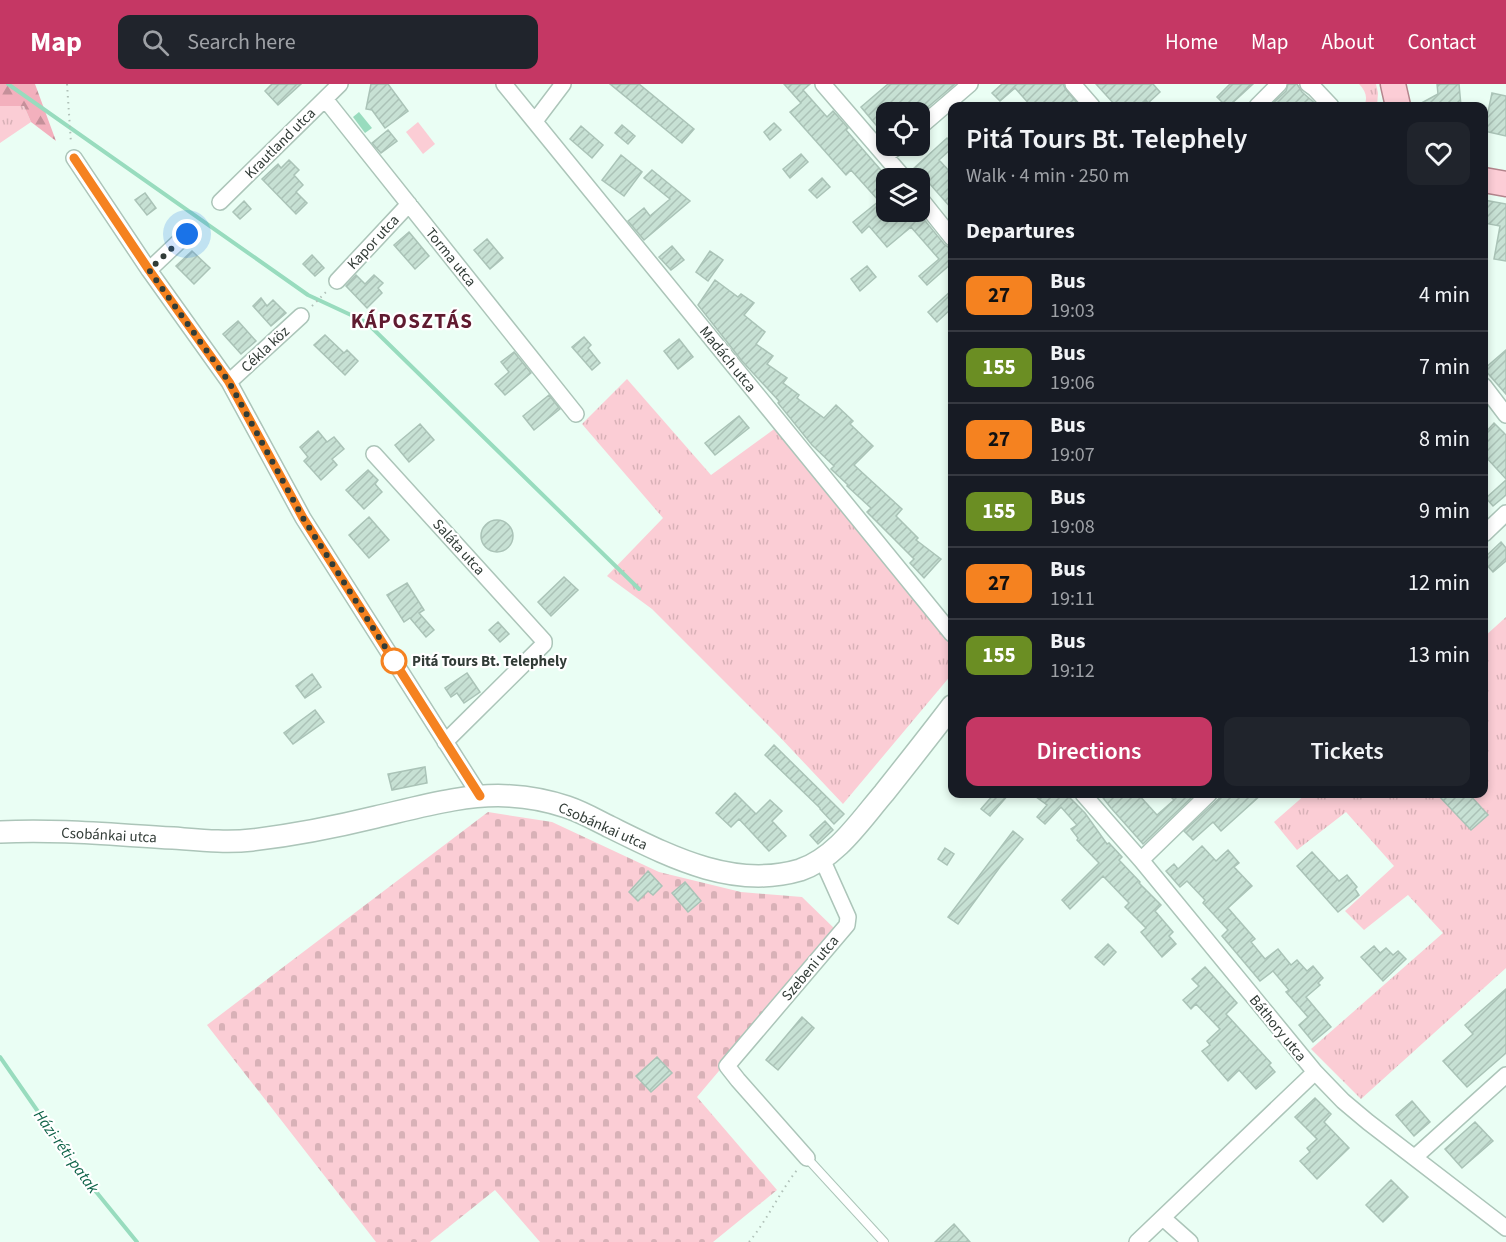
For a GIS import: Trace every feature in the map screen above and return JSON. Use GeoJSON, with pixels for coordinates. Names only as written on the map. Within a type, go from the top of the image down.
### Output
{"type":"FeatureCollection","features":[{"type":"Feature","properties":{"kind":"main road"},"geometry":{"type":"LineString","coordinates":[[1386,102],[1388,84]]}},
{"type":"Feature","properties":{"kind":"main road"},"geometry":{"type":"LineString","coordinates":[[1393,84],[1397,102]]}},
{"type":"Feature","properties":{"kind":"main road"},"geometry":{"type":"LineString","coordinates":[[1488,181],[1506,184]]}},
{"type":"Feature","properties":{"kind":"main road","name":"Csobánkai utca"},"geometry":{"type":"LineString","coordinates":[[0,832],[30,830],[206,840],[249,840],[314,830],[422,806],[480,796],[510,796],[568,807],[660,852],[696,866],[756,877],[801,869],[822,859],[864,816],[948,711]]}},
{"type":"Feature","properties":{"kind":"street","name":"Krautland utca"},"geometry":{"type":"LineString","coordinates":[[220,202],[340,84]]}},
{"type":"Feature","properties":{"kind":"street","name":"Madách utca"},"geometry":{"type":"LineString","coordinates":[[504,84],[948,629]]}},
{"type":"Feature","properties":{"kind":"street"},"geometry":{"type":"LineString","coordinates":[[535,121],[563,84]]}},
{"type":"Feature","properties":{"kind":"street"},"geometry":{"type":"LineString","coordinates":[[823,84],[876,146]]}},
{"type":"Feature","properties":{"kind":"street"},"geometry":{"type":"LineString","coordinates":[[949,102],[970,84]]}},
{"type":"Feature","properties":{"kind":"street"},"geometry":{"type":"LineString","coordinates":[[1072,84],[1088,102]]}},
{"type":"Feature","properties":{"kind":"street"},"geometry":{"type":"LineString","coordinates":[[1261,102],[1279,84]]}},
{"type":"Feature","properties":{"kind":"street"},"geometry":{"type":"LineString","coordinates":[[1308,84],[1327,102]]}},
{"type":"Feature","properties":{"kind":"street","name":"Torma utca"},"geometry":{"type":"LineString","coordinates":[[325,99],[576,414]]}},
{"type":"Feature","properties":{"kind":"street"},"geometry":{"type":"LineString","coordinates":[[930,118],[948,103]]}},
{"type":"Feature","properties":{"kind":"street"},"geometry":{"type":"LineString","coordinates":[[885,156],[895,168]]}},
{"type":"Feature","properties":{"kind":"street"},"geometry":{"type":"LineString","coordinates":[[74,158],[149,270],[229,382],[303,518],[480,796]]}},
{"type":"Feature","properties":{"kind":"street","name":"Kapor utca"},"geometry":{"type":"LineString","coordinates":[[337,280],[409,204]]}},
{"type":"Feature","properties":{"kind":"street"},"geometry":{"type":"LineString","coordinates":[[930,210],[948,233]]}},
{"type":"Feature","properties":{"kind":"street"},"geometry":{"type":"LineString","coordinates":[[149,270],[187,234]]}},
{"type":"Feature","properties":{"kind":"street","name":"Cékla köz"},"geometry":{"type":"LineString","coordinates":[[229,382],[305,312]]}},
{"type":"Feature","properties":{"kind":"street"},"geometry":{"type":"LineString","coordinates":[[1488,391],[1506,415]]}},
{"type":"Feature","properties":{"kind":"street","name":"Saláta utca"},"geometry":{"type":"LineString","coordinates":[[374,454],[544,641],[544,644],[446,742]]}},
{"type":"Feature","properties":{"kind":"street"},"geometry":{"type":"LineString","coordinates":[[1488,530],[1506,513]]}},
{"type":"Feature","properties":{"kind":"street","name":"Báthory utca"},"geometry":{"type":"LineString","coordinates":[[1087,798],[1141,860],[1315,1072],[1343,1101],[1506,1228]]}},
{"type":"Feature","properties":{"kind":"street"},"geometry":{"type":"LineString","coordinates":[[1141,860],[1205,798]]}},
{"type":"Feature","properties":{"kind":"street","name":"Szebeni utca"},"geometry":{"type":"LineString","coordinates":[[807,1158],[728,1066],[847,925],[848,917],[822,859]]}},
{"type":"Feature","properties":{"kind":"street"},"geometry":{"type":"LineString","coordinates":[[1137,1242],[1315,1072]]}},
{"type":"Feature","properties":{"kind":"street"},"geometry":{"type":"LineString","coordinates":[[1415,1157],[1506,1075]]}},
{"type":"Feature","properties":{"kind":"street"},"geometry":{"type":"LineString","coordinates":[[1163,1218],[1190,1242]]}},
{"type":"Feature","properties":{"kind":"lane"},"geometry":{"type":"LineString","coordinates":[[807,1158],[884,1242]]}},
{"type":"Feature","properties":{"kind":"path"},"geometry":{"type":"LineString","coordinates":[[68,84],[71,135]]}},
{"type":"Feature","properties":{"kind":"path"},"geometry":{"type":"LineString","coordinates":[[305,312],[326,292]]}},
{"type":"Feature","properties":{"kind":"path"},"geometry":{"type":"LineString","coordinates":[[749,1242],[762,1226],[781,1192],[807,1158]]}},
{"type":"Feature","properties":{"kind":"green space"},"geometry":{"type":"Polygon","coordinates":[[[0,84],[35,84],[56,141],[31,122],[24,106],[0,106],[0,84]]]}},
{"type":"Feature","properties":{"kind":"green space"},"geometry":{"type":"Polygon","coordinates":[[[1359,84],[1376,84],[1377,102],[1365,102],[1366,95],[1359,84]]]}},
{"type":"Feature","properties":{"kind":"green space"},"geometry":{"type":"Polygon","coordinates":[[[0,106],[24,106],[31,122],[0,143],[0,106]]]}},
{"type":"Feature","properties":{"kind":"green space"},"geometry":{"type":"Polygon","coordinates":[[[418,122],[435,144],[423,154],[406,132],[418,122]]]}},
{"type":"Feature","properties":{"kind":"green space"},"geometry":{"type":"Polygon","coordinates":[[[627,379],[711,475],[777,427],[948,637],[948,679],[843,804],[777,734],[652,609],[607,576],[663,518],[582,424],[627,379]]]}},
{"type":"Feature","properties":{"kind":"green space"},"geometry":{"type":"Polygon","coordinates":[[[1506,617],[1506,968],[1361,1099],[1311,1049],[1443,933],[1408,895],[1364,930],[1345,911],[1394,866],[1346,812],[1297,850],[1274,822],[1301,798],[1488,798],[1488,633],[1506,617]]]}},
{"type":"Feature","properties":{"kind":"green space"},"geometry":{"type":"Polygon","coordinates":[[[488,812],[552,822],[659,872],[741,892],[802,897],[837,931],[697,1097],[777,1190],[713,1242],[540,1242],[495,1190],[430,1242],[376,1242],[207,1025],[488,812]]]}},
{"type":"Feature","properties":{"kind":"shaded area"},"geometry":{"type":"Polygon","coordinates":[[[359,112],[372,128],[365,133],[353,117],[359,112]]]}},
{"type":"Feature","properties":{"kind":"building"},"geometry":{"type":"Polygon","coordinates":[[[272,84],[301,84],[278,105],[265,91],[272,84]]]}},
{"type":"Feature","properties":{"kind":"building"},"geometry":{"type":"Polygon","coordinates":[[[371,84],[388,84],[408,111],[385,128],[372,110],[366,109],[371,84]]]}},
{"type":"Feature","properties":{"kind":"building"},"geometry":{"type":"Polygon","coordinates":[[[610,84],[639,84],[694,129],[682,143],[610,84]]]}},
{"type":"Feature","properties":{"kind":"building"},"geometry":{"type":"Polygon","coordinates":[[[784,84],[810,84],[803,90],[827,117],[833,111],[848,128],[846,130],[879,168],[876,168],[876,198],[851,170],[846,175],[790,112],[801,103],[784,84]]]}},
{"type":"Feature","properties":{"kind":"building"},"geometry":{"type":"Polygon","coordinates":[[[888,84],[955,84],[930,105],[930,102],[876,102],[876,125],[861,107],[888,84]]]}},
{"type":"Feature","properties":{"kind":"building"},"geometry":{"type":"Polygon","coordinates":[[[1002,84],[1063,84],[1076,102],[1027,102],[1015,88],[1000,101],[992,93],[1002,84]]]}},
{"type":"Feature","properties":{"kind":"building"},"geometry":{"type":"Polygon","coordinates":[[[1096,84],[1153,84],[1160,92],[1149,102],[1146,100],[1144,102],[1112,102],[1096,84]]]}},
{"type":"Feature","properties":{"kind":"building"},"geometry":{"type":"Polygon","coordinates":[[[1230,84],[1253,84],[1233,102],[1222,102],[1217,97],[1230,84]]]}},
{"type":"Feature","properties":{"kind":"building"},"geometry":{"type":"Polygon","coordinates":[[[1288,84],[1297,84],[1313,102],[1274,102],[1286,91],[1288,84]]]}},
{"type":"Feature","properties":{"kind":"building"},"geometry":{"type":"Polygon","coordinates":[[[1437,84],[1459,84],[1461,102],[1423,102],[1438,94],[1437,84]]]}},
{"type":"Feature","properties":{"kind":"building"},"geometry":{"type":"Polygon","coordinates":[[[1492,93],[1506,96],[1506,136],[1488,132],[1488,112],[1492,93]]]}},
{"type":"Feature","properties":{"kind":"building"},"geometry":{"type":"Polygon","coordinates":[[[774,123],[781,130],[770,140],[764,132],[774,123]]]}},
{"type":"Feature","properties":{"kind":"building"},"geometry":{"type":"Polygon","coordinates":[[[622,125],[635,136],[628,144],[615,133],[622,125]]]}},
{"type":"Feature","properties":{"kind":"building"},"geometry":{"type":"Polygon","coordinates":[[[581,126],[603,145],[592,158],[570,139],[581,126]]]}},
{"type":"Feature","properties":{"kind":"building"},"geometry":{"type":"Polygon","coordinates":[[[388,130],[397,141],[381,153],[372,143],[388,130]]]}},
{"type":"Feature","properties":{"kind":"building"},"geometry":{"type":"Polygon","coordinates":[[[947,138],[948,152],[939,160],[948,170],[948,204],[930,184],[930,168],[914,168],[930,156],[947,138]]]}},
{"type":"Feature","properties":{"kind":"building"},"geometry":{"type":"Polygon","coordinates":[[[801,154],[808,162],[790,178],[783,169],[801,154]]]}},
{"type":"Feature","properties":{"kind":"building"},"geometry":{"type":"Polygon","coordinates":[[[621,155],[642,172],[624,196],[602,180],[621,155]]]}},
{"type":"Feature","properties":{"kind":"building"},"geometry":{"type":"Polygon","coordinates":[[[289,160],[299,170],[294,175],[303,185],[296,192],[307,203],[296,214],[262,179],[278,164],[281,168],[289,160]]]}},
{"type":"Feature","properties":{"kind":"building"},"geometry":{"type":"Polygon","coordinates":[[[652,170],[690,201],[644,240],[628,221],[644,208],[650,216],[670,199],[644,178],[652,170]]]}},
{"type":"Feature","properties":{"kind":"building"},"geometry":{"type":"Polygon","coordinates":[[[822,178],[830,187],[817,198],[809,190],[822,178]]]}},
{"type":"Feature","properties":{"kind":"building"},"geometry":{"type":"Polygon","coordinates":[[[145,193],[156,208],[147,215],[135,200],[145,193]]]}},
{"type":"Feature","properties":{"kind":"building"},"geometry":{"type":"Polygon","coordinates":[[[244,201],[251,209],[240,219],[233,212],[244,201]]]}},
{"type":"Feature","properties":{"kind":"building"},"geometry":{"type":"Polygon","coordinates":[[[1488,201],[1506,204],[1506,261],[1494,259],[1500,226],[1488,224],[1488,201]]]}},
{"type":"Feature","properties":{"kind":"building"},"geometry":{"type":"Polygon","coordinates":[[[876,203],[876,222],[926,222],[948,247],[948,267],[927,285],[919,276],[939,259],[911,227],[887,247],[869,226],[862,233],[853,222],[876,203]]]}},
{"type":"Feature","properties":{"kind":"building"},"geometry":{"type":"Polygon","coordinates":[[[409,232],[429,256],[415,269],[394,245],[409,232]]]}},
{"type":"Feature","properties":{"kind":"building"},"geometry":{"type":"Polygon","coordinates":[[[487,239],[503,258],[490,269],[474,250],[487,239]]]}},
{"type":"Feature","properties":{"kind":"building"},"geometry":{"type":"Polygon","coordinates":[[[672,246],[684,260],[671,270],[659,257],[672,246]]]}},
{"type":"Feature","properties":{"kind":"building"},"geometry":{"type":"Polygon","coordinates":[[[192,251],[210,268],[194,284],[176,266],[192,251]]]}},
{"type":"Feature","properties":{"kind":"building"},"geometry":{"type":"Polygon","coordinates":[[[710,251],[723,260],[708,281],[696,272],[710,251]]]}},
{"type":"Feature","properties":{"kind":"building"},"geometry":{"type":"Polygon","coordinates":[[[312,255],[324,268],[315,276],[303,264],[312,255]]]}},
{"type":"Feature","properties":{"kind":"building"},"geometry":{"type":"Polygon","coordinates":[[[867,266],[876,277],[860,291],[851,279],[867,266]]]}},
{"type":"Feature","properties":{"kind":"building"},"geometry":{"type":"Polygon","coordinates":[[[356,275],[365,284],[374,275],[383,283],[378,288],[382,293],[367,308],[346,286],[356,275]]]}},
{"type":"Feature","properties":{"kind":"building"},"geometry":{"type":"Polygon","coordinates":[[[715,280],[738,297],[741,294],[754,303],[744,315],[765,332],[756,344],[773,356],[767,364],[787,378],[783,383],[799,395],[797,398],[824,418],[836,405],[853,421],[850,424],[873,446],[854,465],[902,509],[896,516],[918,538],[916,540],[941,559],[924,578],[910,563],[914,559],[867,512],[871,508],[831,469],[834,466],[812,445],[778,403],[779,401],[742,361],[698,305],[715,280]]]}},
{"type":"Feature","properties":{"kind":"building"},"geometry":{"type":"Polygon","coordinates":[[[948,294],[948,312],[937,322],[928,312],[948,294]]]}},
{"type":"Feature","properties":{"kind":"building"},"geometry":{"type":"Polygon","coordinates":[[[261,298],[267,306],[273,300],[286,313],[271,326],[253,306],[261,298]]]}},
{"type":"Feature","properties":{"kind":"building"},"geometry":{"type":"Polygon","coordinates":[[[238,321],[256,341],[241,354],[223,334],[238,321]]]}},
{"type":"Feature","properties":{"kind":"building"},"geometry":{"type":"Polygon","coordinates":[[[325,335],[344,353],[347,350],[358,361],[345,375],[314,345],[325,335]]]}},
{"type":"Feature","properties":{"kind":"building"},"geometry":{"type":"Polygon","coordinates":[[[584,337],[591,345],[588,348],[600,363],[592,370],[572,347],[584,337]]]}},
{"type":"Feature","properties":{"kind":"building"},"geometry":{"type":"Polygon","coordinates":[[[679,339],[693,357],[678,369],[664,351],[679,339]]]}},
{"type":"Feature","properties":{"kind":"building"},"geometry":{"type":"Polygon","coordinates":[[[1506,350],[1506,394],[1488,374],[1488,366],[1506,350]]]}},
{"type":"Feature","properties":{"kind":"building"},"geometry":{"type":"Polygon","coordinates":[[[514,352],[531,373],[505,395],[495,384],[509,372],[501,362],[514,352]]]}},
{"type":"Feature","properties":{"kind":"building"},"geometry":{"type":"Polygon","coordinates":[[[549,395],[560,409],[534,430],[523,416],[549,395]]]}},
{"type":"Feature","properties":{"kind":"building"},"geometry":{"type":"Polygon","coordinates":[[[739,416],[749,428],[715,455],[705,443],[739,416]]]}},
{"type":"Feature","properties":{"kind":"building"},"geometry":{"type":"Polygon","coordinates":[[[1494,423],[1506,435],[1506,479],[1488,459],[1488,430],[1494,423]]]}},
{"type":"Feature","properties":{"kind":"building"},"geometry":{"type":"Polygon","coordinates":[[[420,424],[434,440],[409,462],[395,445],[420,424]]]}},
{"type":"Feature","properties":{"kind":"building"},"geometry":{"type":"Polygon","coordinates":[[[318,431],[327,442],[334,437],[344,449],[332,459],[337,465],[321,480],[304,461],[308,457],[300,447],[318,431]]]}},
{"type":"Feature","properties":{"kind":"building"},"geometry":{"type":"Polygon","coordinates":[[[368,470],[378,480],[375,484],[382,492],[364,509],[346,490],[368,470]]]}},
{"type":"Feature","properties":{"kind":"building"},"geometry":{"type":"Polygon","coordinates":[[[1506,480],[1506,495],[1493,506],[1488,500],[1488,496],[1506,480]]]}},
{"type":"Feature","properties":{"kind":"building"},"geometry":{"type":"Polygon","coordinates":[[[369,517],[389,540],[369,558],[349,535],[369,517]]]}},
{"type":"Feature","properties":{"kind":"building"},"geometry":{"type":"Polygon","coordinates":[[[497,520],[508,525],[513,536],[508,547],[497,552],[486,547],[481,536],[486,525],[497,520]]]}},
{"type":"Feature","properties":{"kind":"building"},"geometry":{"type":"Polygon","coordinates":[[[1501,542],[1506,548],[1506,561],[1493,572],[1488,566],[1488,554],[1501,542]]]}},
{"type":"Feature","properties":{"kind":"building"},"geometry":{"type":"Polygon","coordinates":[[[564,577],[578,590],[551,616],[538,602],[564,577]]]}},
{"type":"Feature","properties":{"kind":"building"},"geometry":{"type":"Polygon","coordinates":[[[407,583],[424,610],[419,613],[434,630],[426,637],[410,618],[404,622],[387,595],[407,583]]]}},
{"type":"Feature","properties":{"kind":"building"},"geometry":{"type":"Polygon","coordinates":[[[498,622],[509,634],[500,642],[489,630],[498,622]]]}},
{"type":"Feature","properties":{"kind":"building"},"geometry":{"type":"Polygon","coordinates":[[[467,673],[480,692],[464,703],[457,693],[451,697],[445,688],[467,673]]]}},
{"type":"Feature","properties":{"kind":"building"},"geometry":{"type":"Polygon","coordinates":[[[312,674],[321,687],[305,698],[296,686],[312,674]]]}},
{"type":"Feature","properties":{"kind":"building"},"geometry":{"type":"Polygon","coordinates":[[[315,710],[324,722],[293,744],[284,733],[315,710]]]}},
{"type":"Feature","properties":{"kind":"building"},"geometry":{"type":"Polygon","coordinates":[[[774,745],[844,814],[834,824],[765,755],[774,745]]]}},
{"type":"Feature","properties":{"kind":"building"},"geometry":{"type":"Polygon","coordinates":[[[425,767],[427,783],[392,790],[388,774],[425,767]]]}},
{"type":"Feature","properties":{"kind":"building"},"geometry":{"type":"Polygon","coordinates":[[[735,793],[756,814],[770,800],[782,811],[772,821],[786,836],[769,851],[739,819],[731,827],[716,813],[735,793]]]}},
{"type":"Feature","properties":{"kind":"building"},"geometry":{"type":"Polygon","coordinates":[[[991,798],[1006,798],[990,816],[981,809],[991,798]]]}},
{"type":"Feature","properties":{"kind":"building"},"geometry":{"type":"Polygon","coordinates":[[[1037,798],[1070,798],[1085,813],[1107,844],[1109,843],[1122,857],[1119,860],[1161,905],[1155,911],[1173,932],[1169,936],[1176,944],[1162,957],[1141,932],[1146,928],[1125,907],[1129,903],[1103,876],[1070,909],[1062,900],[1099,863],[1077,840],[1078,838],[1071,829],[1077,825],[1061,807],[1045,824],[1037,817],[1047,805],[1037,798]]]}},
{"type":"Feature","properties":{"kind":"building"},"geometry":{"type":"Polygon","coordinates":[[[1103,798],[1142,798],[1157,815],[1174,800],[1172,798],[1191,798],[1143,844],[1103,798]]]}},
{"type":"Feature","properties":{"kind":"building"},"geometry":{"type":"Polygon","coordinates":[[[1220,798],[1258,798],[1221,831],[1213,822],[1193,840],[1184,831],[1220,798]]]}},
{"type":"Feature","properties":{"kind":"building"},"geometry":{"type":"Polygon","coordinates":[[[1441,798],[1473,798],[1488,815],[1471,830],[1441,798]]]}},
{"type":"Feature","properties":{"kind":"building"},"geometry":{"type":"Polygon","coordinates":[[[825,821],[833,830],[818,844],[810,835],[825,821]]]}},
{"type":"Feature","properties":{"kind":"building"},"geometry":{"type":"Polygon","coordinates":[[[1013,831],[1023,839],[958,924],[948,917],[1013,831]]]}},
{"type":"Feature","properties":{"kind":"building"},"geometry":{"type":"Polygon","coordinates":[[[1202,846],[1216,861],[1228,850],[1239,863],[1234,867],[1252,886],[1228,908],[1255,939],[1251,942],[1265,959],[1278,949],[1291,965],[1297,960],[1307,971],[1313,966],[1323,978],[1318,983],[1320,985],[1306,997],[1331,1027],[1313,1042],[1299,1025],[1308,1017],[1286,992],[1289,990],[1273,971],[1260,981],[1222,936],[1228,930],[1203,903],[1205,900],[1187,881],[1180,887],[1166,871],[1174,864],[1178,869],[1202,846]]]}},
{"type":"Feature","properties":{"kind":"building"},"geometry":{"type":"Polygon","coordinates":[[[945,848],[954,854],[947,865],[938,859],[945,848]]]}},
{"type":"Feature","properties":{"kind":"building"},"geometry":{"type":"Polygon","coordinates":[[[1312,852],[1339,881],[1347,875],[1357,887],[1355,889],[1359,895],[1338,912],[1297,866],[1312,852]]]}},
{"type":"Feature","properties":{"kind":"building"},"geometry":{"type":"Polygon","coordinates":[[[648,871],[662,886],[653,895],[648,891],[638,901],[629,892],[648,871]]]}},
{"type":"Feature","properties":{"kind":"building"},"geometry":{"type":"Polygon","coordinates":[[[685,882],[701,901],[688,912],[672,893],[685,882]]]}},
{"type":"Feature","properties":{"kind":"building"},"geometry":{"type":"Polygon","coordinates":[[[1108,944],[1116,952],[1104,965],[1095,957],[1108,944]]]}},
{"type":"Feature","properties":{"kind":"building"},"geometry":{"type":"Polygon","coordinates":[[[1374,946],[1380,953],[1386,948],[1393,955],[1398,951],[1406,959],[1383,981],[1361,957],[1374,946]]]}},
{"type":"Feature","properties":{"kind":"building"},"geometry":{"type":"Polygon","coordinates":[[[1205,967],[1237,1003],[1226,1014],[1271,1063],[1269,1065],[1275,1072],[1256,1089],[1239,1070],[1228,1081],[1202,1051],[1210,1045],[1207,1041],[1220,1029],[1196,1004],[1191,1009],[1183,1000],[1199,986],[1192,979],[1205,967]]]}},
{"type":"Feature","properties":{"kind":"building"},"geometry":{"type":"Polygon","coordinates":[[[1506,989],[1506,1053],[1467,1087],[1443,1061],[1473,1034],[1465,1025],[1506,989]]]}},
{"type":"Feature","properties":{"kind":"building"},"geometry":{"type":"Polygon","coordinates":[[[802,1017],[814,1028],[778,1070],[766,1060],[802,1017]]]}},
{"type":"Feature","properties":{"kind":"building"},"geometry":{"type":"Polygon","coordinates":[[[657,1057],[672,1073],[651,1092],[636,1076],[657,1057]]]}},
{"type":"Feature","properties":{"kind":"building"},"geometry":{"type":"Polygon","coordinates":[[[1315,1098],[1331,1114],[1324,1122],[1349,1148],[1317,1179],[1300,1161],[1310,1152],[1307,1148],[1317,1139],[1295,1117],[1315,1098]]]}},
{"type":"Feature","properties":{"kind":"building"},"geometry":{"type":"Polygon","coordinates":[[[1412,1101],[1430,1122],[1414,1136],[1396,1115],[1412,1101]]]}},
{"type":"Feature","properties":{"kind":"building"},"geometry":{"type":"Polygon","coordinates":[[[1475,1122],[1493,1141],[1462,1168],[1445,1149],[1475,1122]]]}},
{"type":"Feature","properties":{"kind":"building"},"geometry":{"type":"Polygon","coordinates":[[[1391,1180],[1408,1197],[1383,1222],[1366,1205],[1391,1180]]]}},
{"type":"Feature","properties":{"kind":"building"},"geometry":{"type":"Polygon","coordinates":[[[954,1224],[970,1242],[935,1242],[954,1224]]]}},
{"type":"Feature","properties":{"kind":"waterway"},"geometry":{"type":"LineString","coordinates":[[8,84],[308,295],[366,322],[639,589]]}},
{"type":"Feature","properties":{"kind":"waterway","name":"Házi-réti-patak"},"geometry":{"type":"LineString","coordinates":[[0,1057],[80,1172],[137,1242]]}},
{"type":"Feature","properties":{"kind":"bus line","name":"27"},"geometry":{"type":"LineString","coordinates":[[74,158],[149,270],[229,382],[303,518],[480,796]]}},
{"type":"Feature","properties":{"kind":"place","name":"Pitá Tours Bt. Telephely"},"geometry":{"type":"Point","coordinates":[394,661]}},
{"type":"Feature","properties":{"kind":"district","name":"KÁPOSZTÁS"},"geometry":{"type":"Point","coordinates":[412,321]}},
{"type":"Feature","properties":{"kind":"route"},"geometry":{"type":"LineString","coordinates":[[187,234],[149,270],[229,382],[303,518],[394,661]]}}]}
